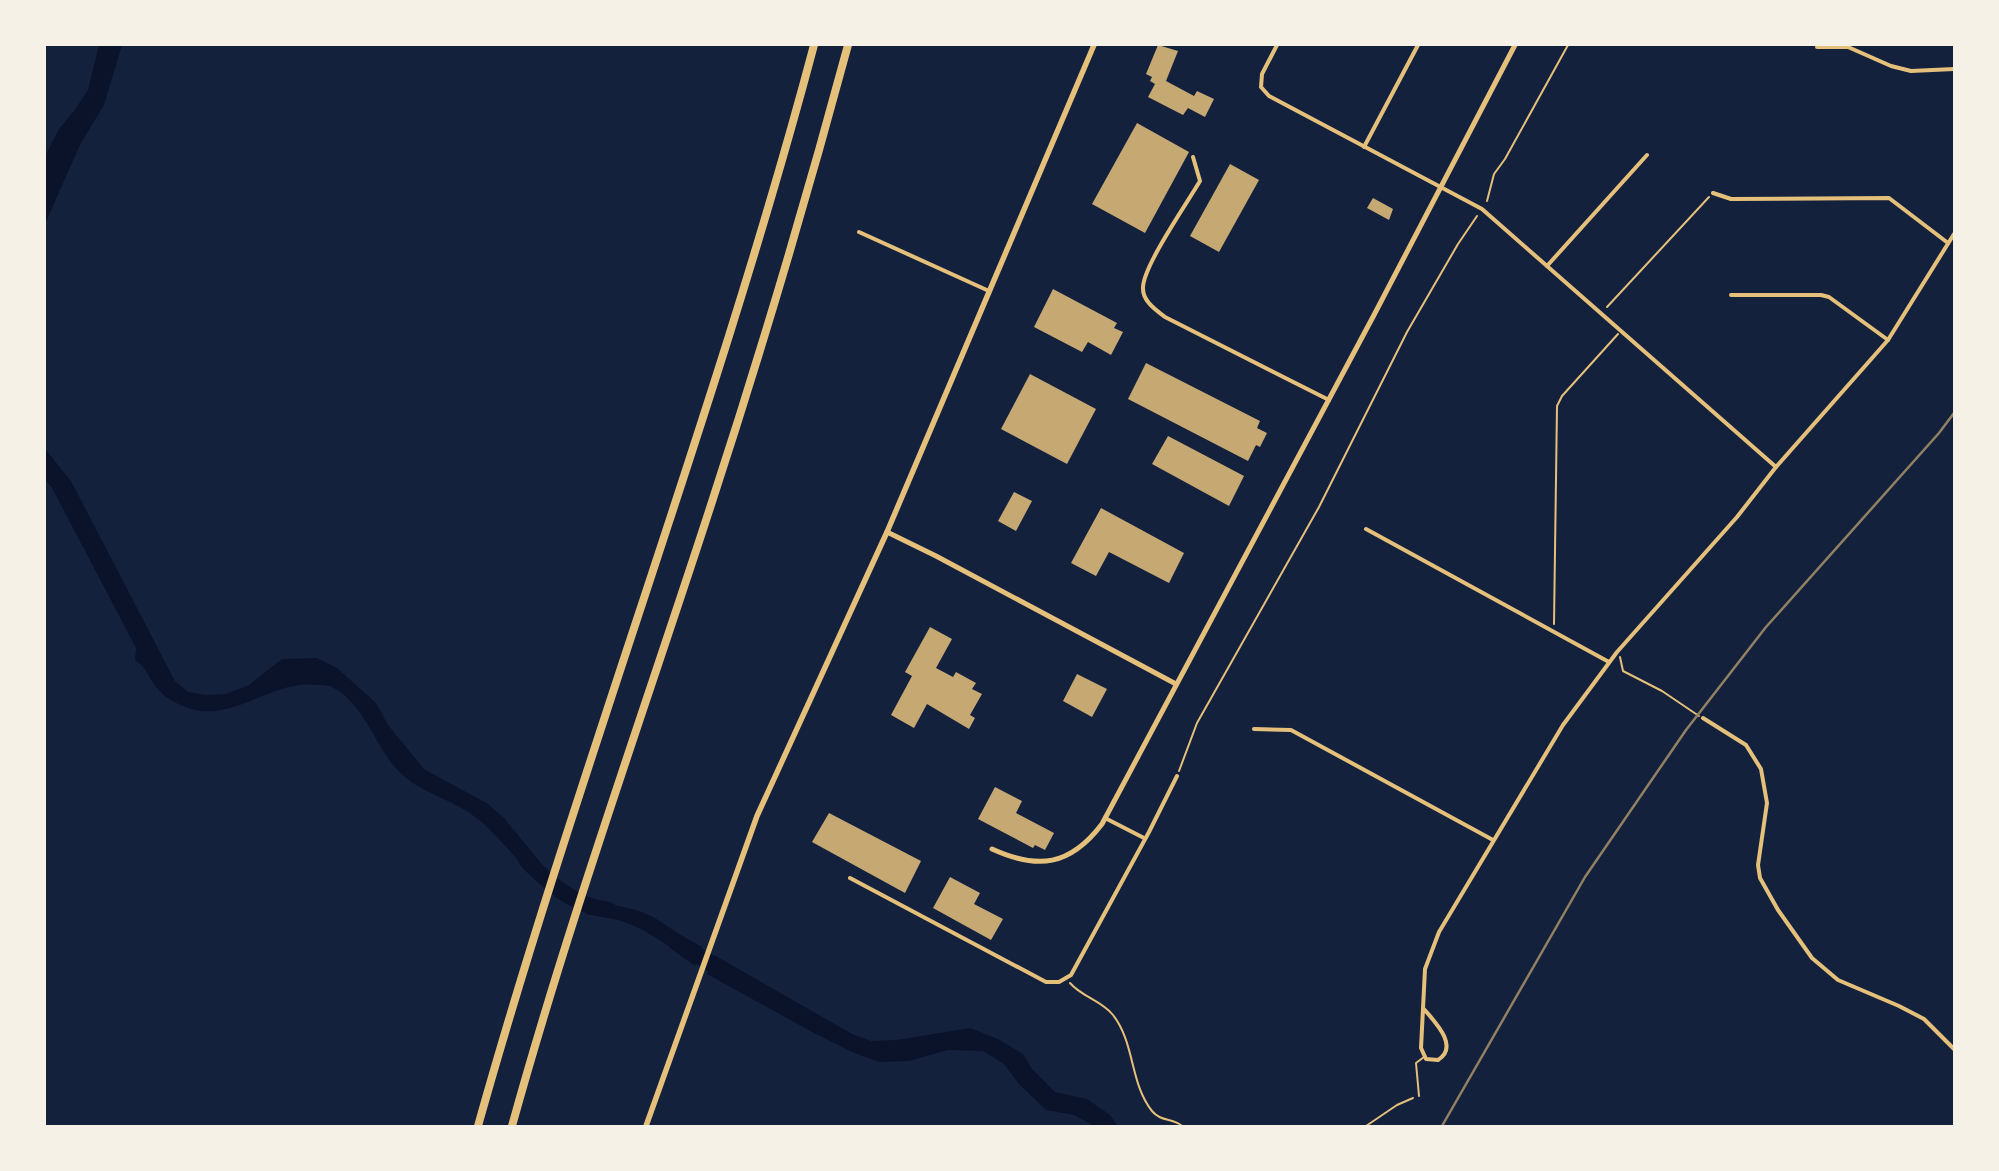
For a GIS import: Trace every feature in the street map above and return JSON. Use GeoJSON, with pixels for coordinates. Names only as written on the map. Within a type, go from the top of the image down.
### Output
{"type":"FeatureCollection","features":[{"type":"Feature","properties":{"kind":"highway"},"geometry":{"type":"LineString","coordinates":[[478,1126],[562,847],[678,498],[741,299],[814,45]]}},
{"type":"Feature","properties":{"kind":"highway"},"geometry":{"type":"LineString","coordinates":[[512,1126],[589,869],[710,509],[768,326],[848,45]]}},
{"type":"Feature","properties":{"kind":"main road"},"geometry":{"type":"LineString","coordinates":[[646,1126],[757,816],[887,532],[1094,45]]}},
{"type":"Feature","properties":{"kind":"street"},"geometry":{"type":"LineString","coordinates":[[1277,45],[1262,74],[1260,87],[1269,96],[1482,209],[1776,467]]}},
{"type":"Feature","properties":{"kind":"street"},"geometry":{"type":"LineString","coordinates":[[1364,147],[1418,45]]}},
{"type":"Feature","properties":{"kind":"street"},"geometry":{"type":"LineString","coordinates":[[992,849],[1015,859],[1029,862],[1054,860],[1083,845],[1106,818],[1442,187],[1515,45]]}},
{"type":"Feature","properties":{"kind":"street"},"geometry":{"type":"LineString","coordinates":[[1817,47],[1848,47],[1891,66],[1911,71],[1954,69]]}},
{"type":"Feature","properties":{"kind":"street"},"geometry":{"type":"LineString","coordinates":[[1548,266],[1647,155]]}},
{"type":"Feature","properties":{"kind":"street"},"geometry":{"type":"LineString","coordinates":[[1193,157],[1200,181],[1155,256],[1143,288],[1147,302],[1165,317],[1329,400]]}},
{"type":"Feature","properties":{"kind":"street"},"geometry":{"type":"LineString","coordinates":[[1713,193],[1731,199],[1889,198],[1948,244]]}},
{"type":"Feature","properties":{"kind":"street"},"geometry":{"type":"LineString","coordinates":[[859,232],[989,291]]}},
{"type":"Feature","properties":{"kind":"street"},"geometry":{"type":"LineString","coordinates":[[1423,1008],[1444,1033],[1446,1046],[1443,1056],[1438,1060],[1430,1060],[1424,1057],[1421,1048],[1423,1008],[1425,969],[1439,932],[1563,724],[1617,652],[1737,517],[1776,467],[1888,340],[1954,234]]}},
{"type":"Feature","properties":{"kind":"street"},"geometry":{"type":"LineString","coordinates":[[1731,295],[1801,294],[1828,297],[1888,340]]}},
{"type":"Feature","properties":{"kind":"street"},"geometry":{"type":"LineString","coordinates":[[1366,529],[1554,630],[1609,662]]}},
{"type":"Feature","properties":{"kind":"street"},"geometry":{"type":"LineString","coordinates":[[887,532],[936,556],[1176,684]]}},
{"type":"Feature","properties":{"kind":"street"},"geometry":{"type":"LineString","coordinates":[[1703,718],[1746,745],[1761,769],[1767,803],[1758,865],[1760,878],[1778,910],[1812,958],[1838,980],[1899,1006],[1924,1019],[1954,1049]]}},
{"type":"Feature","properties":{"kind":"street"},"geometry":{"type":"LineString","coordinates":[[1254,729],[1291,730],[1493,840]]}},
{"type":"Feature","properties":{"kind":"street"},"geometry":{"type":"LineString","coordinates":[[850,878],[1046,982],[1052,983],[1067,979],[1177,776]]}},
{"type":"Feature","properties":{"kind":"street"},"geometry":{"type":"LineString","coordinates":[[1106,818],[1144,838]]}},
{"type":"Feature","properties":{"kind":"lane"},"geometry":{"type":"LineString","coordinates":[[1419,1096],[1416,1063],[1424,1057]]}},
{"type":"Feature","properties":{"kind":"path"},"geometry":{"type":"LineString","coordinates":[[1487,201],[1494,174],[1505,159],[1568,45]]}},
{"type":"Feature","properties":{"kind":"path"},"geometry":{"type":"LineString","coordinates":[[1607,307],[1713,193]]}},
{"type":"Feature","properties":{"kind":"path"},"geometry":{"type":"LineString","coordinates":[[1177,776],[1197,724],[1214,691],[1319,507],[1407,332],[1458,244],[1477,216]]}},
{"type":"Feature","properties":{"kind":"path"},"geometry":{"type":"LineString","coordinates":[[1554,630],[1557,406],[1562,396],[1621,331]]}},
{"type":"Feature","properties":{"kind":"path"},"geometry":{"type":"LineString","coordinates":[[1617,652],[1621,656],[1623,671],[1662,691],[1703,718]]}},
{"type":"Feature","properties":{"kind":"path"},"geometry":{"type":"LineString","coordinates":[[1067,979],[1075,989],[1112,1014],[1121,1027],[1141,1089],[1152,1111],[1161,1119],[1178,1122],[1182,1126]]}},
{"type":"Feature","properties":{"kind":"path"},"geometry":{"type":"LineString","coordinates":[[1366,1126],[1397,1105],[1419,1096]]}},
{"type":"Feature","properties":{"kind":"water"},"geometry":{"type":"Polygon","coordinates":[[[99,45],[122,45],[104,105],[80,145],[45,224],[45,156],[59,129],[88,90],[99,45]]]}},
{"type":"Feature","properties":{"kind":"water"},"geometry":{"type":"Polygon","coordinates":[[[45,449],[71,481],[175,681],[188,692],[205,695],[226,694],[249,685],[282,659],[317,658],[337,668],[376,703],[388,725],[424,769],[488,804],[504,818],[545,868],[540,884],[480,821],[460,807],[408,780],[390,761],[358,710],[342,693],[332,687],[300,685],[217,711],[200,711],[183,706],[163,694],[142,666],[135,660],[136,648],[52,488],[45,479],[45,449]]]}},
{"type":"Feature","properties":{"kind":"water"},"geometry":{"type":"Polygon","coordinates":[[[559,880],[575,891],[570,906],[554,896],[559,880]]]}},
{"type":"Feature","properties":{"kind":"water"},"geometry":{"type":"Polygon","coordinates":[[[590,900],[632,909],[660,921],[670,929],[665,943],[627,923],[586,914],[590,900]]]}},
{"type":"Feature","properties":{"kind":"water"},"geometry":{"type":"Polygon","coordinates":[[[676,933],[702,947],[695,966],[670,948],[676,933]]]}},
{"type":"Feature","properties":{"kind":"water"},"geometry":{"type":"Polygon","coordinates":[[[714,955],[852,1034],[871,1041],[897,1040],[970,1028],[998,1039],[1023,1054],[1032,1069],[1055,1092],[1087,1099],[1110,1115],[1118,1126],[1094,1126],[1074,1115],[1046,1110],[1019,1084],[1004,1064],[983,1051],[948,1050],[909,1061],[879,1062],[852,1052],[707,974],[714,955]]]}},
{"type":"Feature","properties":{"kind":"building"},"geometry":{"type":"Polygon","coordinates":[[[1158,45],[1178,51],[1166,81],[1194,96],[1197,91],[1214,99],[1205,117],[1188,108],[1183,115],[1148,97],[1155,84],[1150,81],[1152,77],[1146,74],[1158,45]]]}},
{"type":"Feature","properties":{"kind":"building"},"geometry":{"type":"Polygon","coordinates":[[[1137,123],[1189,152],[1145,233],[1092,204],[1137,123]]]}},
{"type":"Feature","properties":{"kind":"building"},"geometry":{"type":"Polygon","coordinates":[[[1230,164],[1259,180],[1219,252],[1190,236],[1230,164]]]}},
{"type":"Feature","properties":{"kind":"building"},"geometry":{"type":"Polygon","coordinates":[[[1373,198],[1393,209],[1389,220],[1367,208],[1373,198]]]}},
{"type":"Feature","properties":{"kind":"building"},"geometry":{"type":"Polygon","coordinates":[[[1053,289],[1117,323],[1114,328],[1123,332],[1111,355],[1088,342],[1082,352],[1034,327],[1053,289]]]}},
{"type":"Feature","properties":{"kind":"building"},"geometry":{"type":"Polygon","coordinates":[[[1146,363],[1260,421],[1257,428],[1267,433],[1260,447],[1256,445],[1248,461],[1128,399],[1146,363]]]}},
{"type":"Feature","properties":{"kind":"building"},"geometry":{"type":"Polygon","coordinates":[[[1030,374],[1096,409],[1067,464],[1001,429],[1030,374]]]}},
{"type":"Feature","properties":{"kind":"building"},"geometry":{"type":"Polygon","coordinates":[[[1168,436],[1244,476],[1229,506],[1152,464],[1168,436]]]}},
{"type":"Feature","properties":{"kind":"building"},"geometry":{"type":"Polygon","coordinates":[[[1014,492],[1032,501],[1016,531],[998,521],[1014,492]]]}},
{"type":"Feature","properties":{"kind":"building"},"geometry":{"type":"Polygon","coordinates":[[[1101,508],[1184,553],[1169,583],[1109,552],[1096,576],[1071,563],[1101,508]]]}},
{"type":"Feature","properties":{"kind":"building"},"geometry":{"type":"Polygon","coordinates":[[[930,627],[952,639],[936,668],[953,677],[956,672],[976,683],[972,689],[982,694],[970,715],[975,718],[969,729],[927,704],[914,728],[891,715],[912,676],[905,672],[930,627]]]}},
{"type":"Feature","properties":{"kind":"building"},"geometry":{"type":"Polygon","coordinates":[[[1077,674],[1107,689],[1092,717],[1063,701],[1077,674]]]}},
{"type":"Feature","properties":{"kind":"building"},"geometry":{"type":"Polygon","coordinates":[[[995,787],[1022,801],[1016,813],[1054,833],[1045,850],[1035,845],[1033,848],[978,819],[995,787]]]}},
{"type":"Feature","properties":{"kind":"building"},"geometry":{"type":"Polygon","coordinates":[[[829,813],[921,861],[905,893],[812,842],[829,813]]]}},
{"type":"Feature","properties":{"kind":"building"},"geometry":{"type":"Polygon","coordinates":[[[950,877],[980,893],[974,904],[1003,919],[991,940],[933,908],[950,877]]]}},
{"type":"Feature","properties":{"kind":"waterway"},"geometry":{"type":"LineString","coordinates":[[527,861],[564,893],[586,904],[609,910]]}},
{"type":"Feature","properties":{"kind":"waterway"},"geometry":{"type":"LineString","coordinates":[[649,924],[729,975]]}},
{"type":"Feature","properties":{"kind":"railway"},"geometry":{"type":"LineString","coordinates":[[1442,1126],[1585,877],[1686,730],[1766,627],[1939,433],[1954,413]]}}]}
